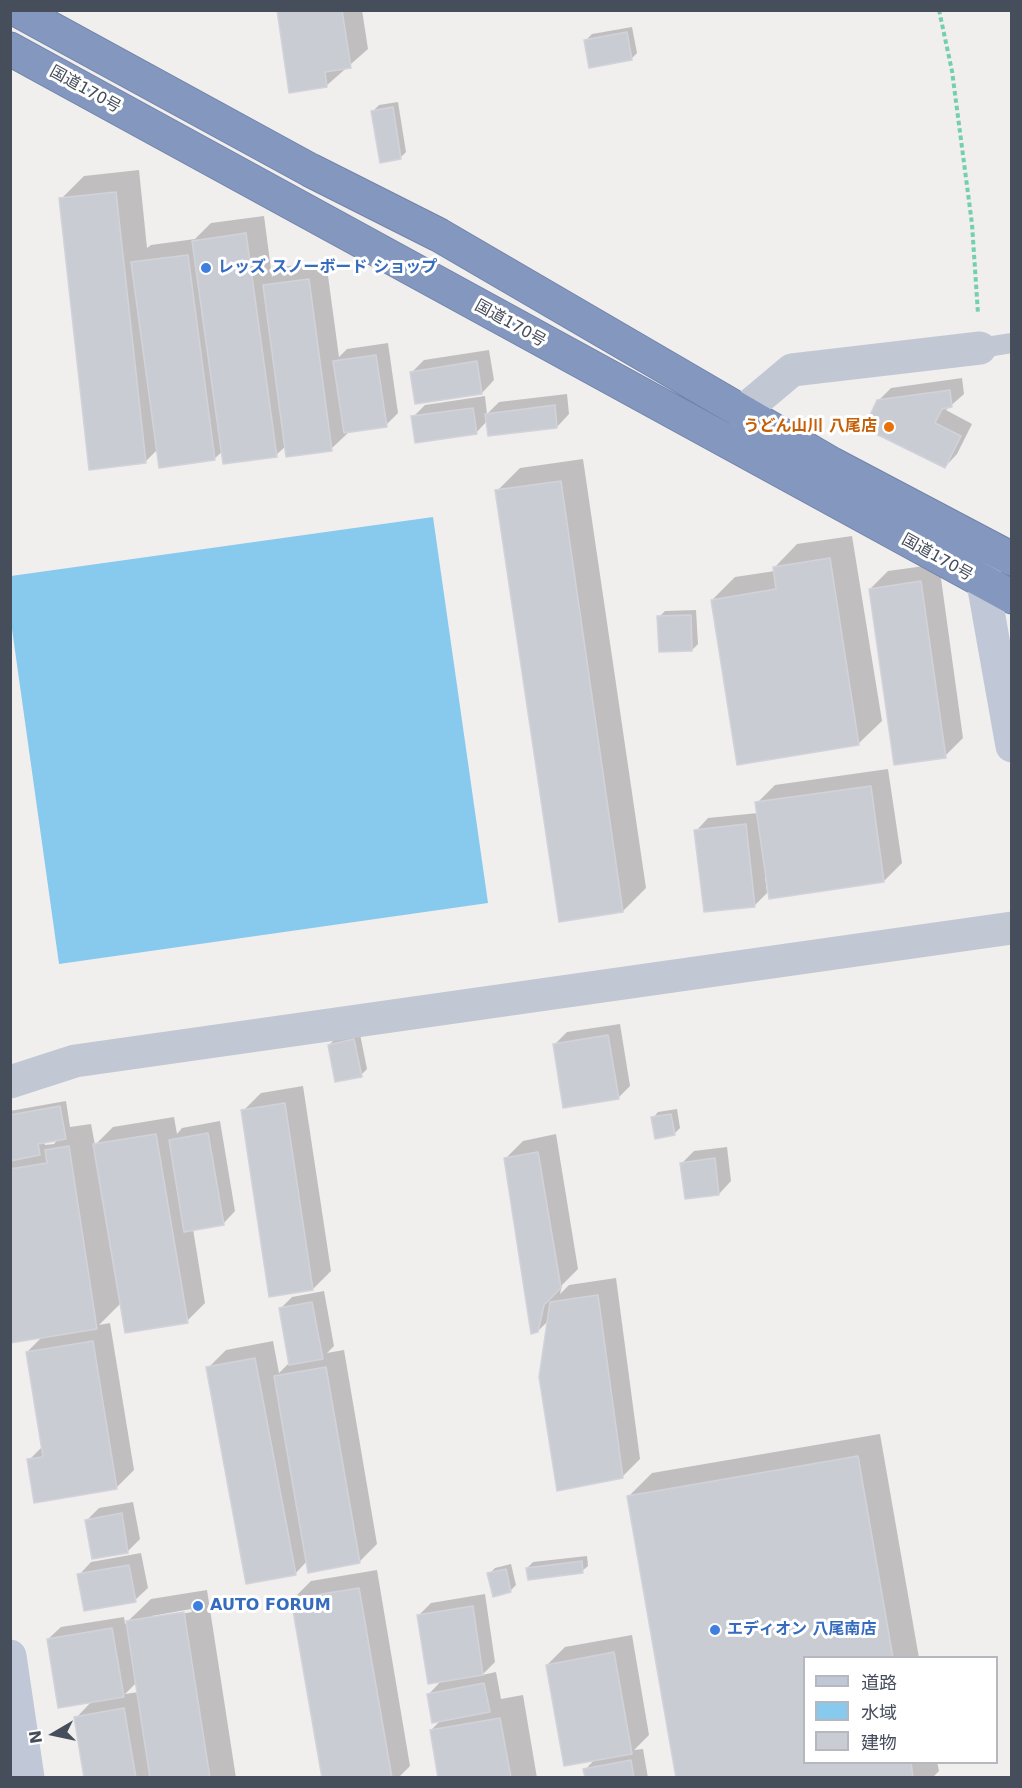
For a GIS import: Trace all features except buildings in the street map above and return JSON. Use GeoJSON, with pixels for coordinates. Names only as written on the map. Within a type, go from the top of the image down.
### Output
{"type":"FeatureCollection","features":[{"type":"Feature","properties":{"kind":"highway","name":"国道170号"},"geometry":{"type":"LineString","coordinates":[[17,10],[310,170],[439,235],[742,412],[999,553]]}},
{"type":"Feature","properties":{"kind":"highway","name":"国道170号"},"geometry":{"type":"LineString","coordinates":[[10,49],[997,590]]}},
{"type":"Feature","properties":{"kind":"street"},"geometry":{"type":"LineString","coordinates":[[742,412],[792,370],[996,346]]}},
{"type":"Feature","properties":{"kind":"street"},"geometry":{"type":"LineString","coordinates":[[999,553],[997,590],[1011,746]]}},
{"type":"Feature","properties":{"kind":"street"},"geometry":{"type":"LineString","coordinates":[[10,1082],[75,1061],[1011,928]]}},
{"type":"Feature","properties":{"kind":"street"},"geometry":{"type":"LineString","coordinates":[[10,1656],[28,1778]]}},
{"type":"Feature","properties":{"kind":"path"},"geometry":{"type":"LineString","coordinates":[[939,10],[952,71],[972,224],[996,346]]}},
{"type":"Feature","properties":{"kind":"water"},"geometry":{"type":"Polygon","coordinates":[[[433,517],[488,903],[59,964],[11,622],[11,576],[433,517]]]}},
{"type":"Feature","properties":{"kind":"place","name":"レッズ スノーボード ショップ"},"geometry":{"type":"Point","coordinates":[206,268]}},
{"type":"Feature","properties":{"kind":"place","name":"うどん山川 八尾店"},"geometry":{"type":"Point","coordinates":[889,427]}},
{"type":"Feature","properties":{"kind":"place","name":"AUTO FORUM"},"geometry":{"type":"Point","coordinates":[198,1606]}},
{"type":"Feature","properties":{"kind":"place","name":"エディオン 八尾南店"},"geometry":{"type":"Point","coordinates":[715,1630]}}]}
